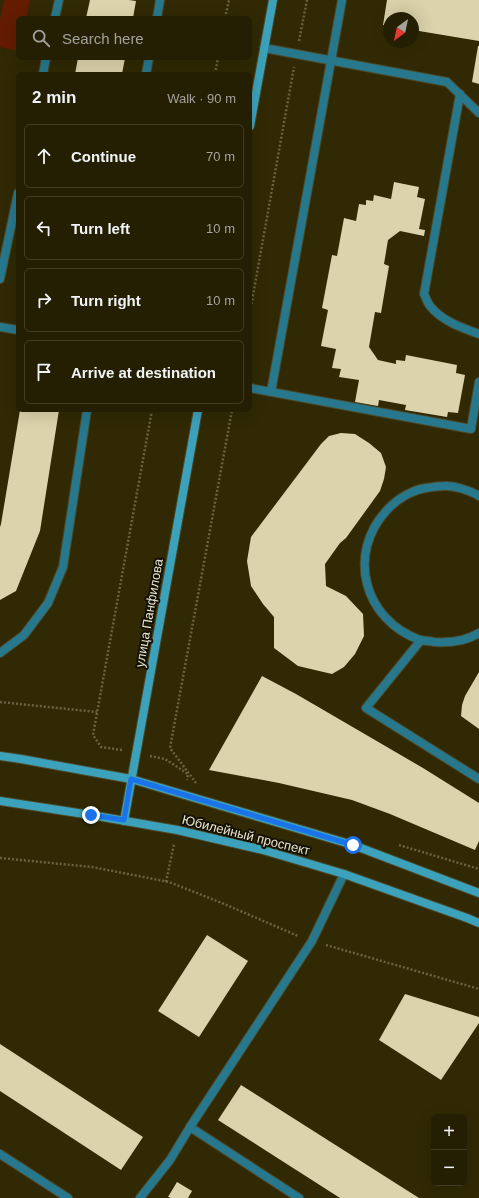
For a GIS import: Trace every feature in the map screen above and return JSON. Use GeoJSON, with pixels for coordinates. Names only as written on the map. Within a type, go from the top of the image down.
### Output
{"type":"FeatureCollection","features":[{"type":"Feature","properties":{"kind":"main road"},"geometry":{"type":"LineString","coordinates":[[252,115],[273,0]]}},
{"type":"Feature","properties":{"kind":"main road","name":"улица Панфилова"},"geometry":{"type":"LineString","coordinates":[[124,820],[198,412]]}},
{"type":"Feature","properties":{"kind":"main road","name":"Юбилейный проспект"},"geometry":{"type":"LineString","coordinates":[[0,756],[131,779],[353,845],[479,893]]}},
{"type":"Feature","properties":{"kind":"main road","name":"Юбилейный проспект"},"geometry":{"type":"LineString","coordinates":[[0,801],[124,820],[177,830],[263,850],[344,874],[479,923]]}},
{"type":"Feature","properties":{"kind":"lane"},"geometry":{"type":"LineString","coordinates":[[55,16],[59,0]]}},
{"type":"Feature","properties":{"kind":"lane"},"geometry":{"type":"LineString","coordinates":[[157,16],[160,0]]}},
{"type":"Feature","properties":{"kind":"lane"},"geometry":{"type":"LineString","coordinates":[[271,392],[342,0]]}},
{"type":"Feature","properties":{"kind":"lane"},"geometry":{"type":"LineString","coordinates":[[264,48],[447,82],[479,113]]}},
{"type":"Feature","properties":{"kind":"lane"},"geometry":{"type":"LineString","coordinates":[[43,72],[46,60]]}},
{"type":"Feature","properties":{"kind":"lane"},"geometry":{"type":"LineString","coordinates":[[146,72],[149,60]]}},
{"type":"Feature","properties":{"kind":"lane"},"geometry":{"type":"LineString","coordinates":[[460,94],[424,294],[430,306],[444,318],[462,328],[479,334]]}},
{"type":"Feature","properties":{"kind":"lane"},"geometry":{"type":"LineString","coordinates":[[0,279],[16,203]]}},
{"type":"Feature","properties":{"kind":"lane"},"geometry":{"type":"LineString","coordinates":[[0,327],[16,330]]}},
{"type":"Feature","properties":{"kind":"lane"},"geometry":{"type":"LineString","coordinates":[[252,388],[470,429],[479,382]]}},
{"type":"Feature","properties":{"kind":"lane"},"geometry":{"type":"LineString","coordinates":[[0,653],[24,635],[48,603],[63,567],[87,412]]}},
{"type":"Feature","properties":{"kind":"lane"},"geometry":{"type":"LineString","coordinates":[[479,496],[472,492],[446,486],[419,489],[395,502],[378,520],[367,542],[364,567],[369,591],[381,613],[399,630],[421,640],[446,643],[470,638],[479,633]]}},
{"type":"Feature","properties":{"kind":"lane"},"geometry":{"type":"LineString","coordinates":[[421,640],[366,708],[479,779]]}},
{"type":"Feature","properties":{"kind":"lane"},"geometry":{"type":"LineString","coordinates":[[140,1198],[170,1160],[312,941],[344,874]]}},
{"type":"Feature","properties":{"kind":"lane"},"geometry":{"type":"LineString","coordinates":[[190,1127],[299,1198]]}},
{"type":"Feature","properties":{"kind":"lane"},"geometry":{"type":"LineString","coordinates":[[0,1154],[56,1195],[68,1198]]}},
{"type":"Feature","properties":{"kind":"path"},"geometry":{"type":"LineString","coordinates":[[225,16],[228,0]]}},
{"type":"Feature","properties":{"kind":"path"},"geometry":{"type":"LineString","coordinates":[[252,301],[307,0]]}},
{"type":"Feature","properties":{"kind":"path"},"geometry":{"type":"LineString","coordinates":[[215,72],[218,60]]}},
{"type":"Feature","properties":{"kind":"path"},"geometry":{"type":"LineString","coordinates":[[101,747],[93,735],[152,412]]}},
{"type":"Feature","properties":{"kind":"path"},"geometry":{"type":"LineString","coordinates":[[199,786],[188,774],[170,748],[232,412]]}},
{"type":"Feature","properties":{"kind":"path"},"geometry":{"type":"LineString","coordinates":[[0,702],[97,712]]}},
{"type":"Feature","properties":{"kind":"path"},"geometry":{"type":"LineString","coordinates":[[396,844],[479,869]]}},
{"type":"Feature","properties":{"kind":"path"},"geometry":{"type":"LineString","coordinates":[[0,858],[92,867],[169,882],[312,941],[479,989]]}},
{"type":"Feature","properties":{"kind":"shaded area"},"geometry":{"type":"Polygon","coordinates":[[[4,0],[30,0],[26,16],[16,16],[16,51],[0,47],[0,19],[4,0]]]}},
{"type":"Feature","properties":{"kind":"building"},"geometry":{"type":"Polygon","coordinates":[[[90,0],[136,1],[133,16],[86,16],[90,0]]]}},
{"type":"Feature","properties":{"kind":"building"},"geometry":{"type":"Polygon","coordinates":[[[387,0],[479,0],[479,41],[419,31],[419,12],[385,12],[387,0]]]}},
{"type":"Feature","properties":{"kind":"building"},"geometry":{"type":"Polygon","coordinates":[[[479,46],[479,84],[472,82],[479,46]]]}},
{"type":"Feature","properties":{"kind":"building"},"geometry":{"type":"Polygon","coordinates":[[[78,60],[125,60],[122,72],[75,72],[78,60]]]}},
{"type":"Feature","properties":{"kind":"building"},"geometry":{"type":"Polygon","coordinates":[[[394,182],[419,187],[417,197],[425,199],[419,229],[425,230],[424,236],[400,231],[388,240],[384,264],[389,266],[381,313],[375,312],[369,347],[378,360],[396,364],[396,360],[405,361],[406,355],[457,365],[456,373],[465,375],[458,413],[448,412],[447,417],[405,410],[406,405],[379,400],[378,406],[355,402],[359,380],[339,377],[341,369],[332,368],[336,349],[321,346],[328,310],[322,308],[332,255],[337,256],[344,218],[356,221],[359,204],[366,205],[366,200],[373,201],[374,195],[391,199],[394,182]]]}},
{"type":"Feature","properties":{"kind":"building"},"geometry":{"type":"Polygon","coordinates":[[[20,412],[59,412],[40,531],[16,591],[0,600],[1,524],[20,412]]]}},
{"type":"Feature","properties":{"kind":"building"},"geometry":{"type":"Polygon","coordinates":[[[341,433],[355,434],[369,443],[381,453],[386,467],[380,491],[325,564],[326,586],[346,596],[363,614],[364,636],[355,654],[344,667],[332,674],[298,666],[274,648],[274,617],[251,586],[247,561],[251,537],[321,444],[329,436],[341,433]]]}},
{"type":"Feature","properties":{"kind":"building"},"geometry":{"type":"Polygon","coordinates":[[[479,672],[479,729],[461,716],[465,696],[479,672]]]}},
{"type":"Feature","properties":{"kind":"building"},"geometry":{"type":"Polygon","coordinates":[[[262,676],[296,694],[423,768],[479,803],[479,841],[475,850],[390,814],[352,800],[279,783],[209,770],[262,676]]]}},
{"type":"Feature","properties":{"kind":"building"},"geometry":{"type":"Polygon","coordinates":[[[207,935],[248,961],[199,1037],[158,1011],[207,935]]]}},
{"type":"Feature","properties":{"kind":"building"},"geometry":{"type":"Polygon","coordinates":[[[405,994],[479,1017],[479,1023],[441,1080],[379,1040],[405,994]]]}},
{"type":"Feature","properties":{"kind":"building"},"geometry":{"type":"Polygon","coordinates":[[[0,1044],[143,1137],[121,1170],[0,1091],[0,1044]]]}},
{"type":"Feature","properties":{"kind":"building"},"geometry":{"type":"Polygon","coordinates":[[[241,1085],[419,1198],[340,1198],[218,1120],[241,1085]]]}},
{"type":"Feature","properties":{"kind":"building"},"geometry":{"type":"Polygon","coordinates":[[[177,1182],[192,1191],[188,1198],[168,1197],[177,1182]]]}},
{"type":"Feature","properties":{"kind":"route"},"geometry":{"type":"LineString","coordinates":[[91,815],[124,820],[131,779],[353,845]]}}]}
